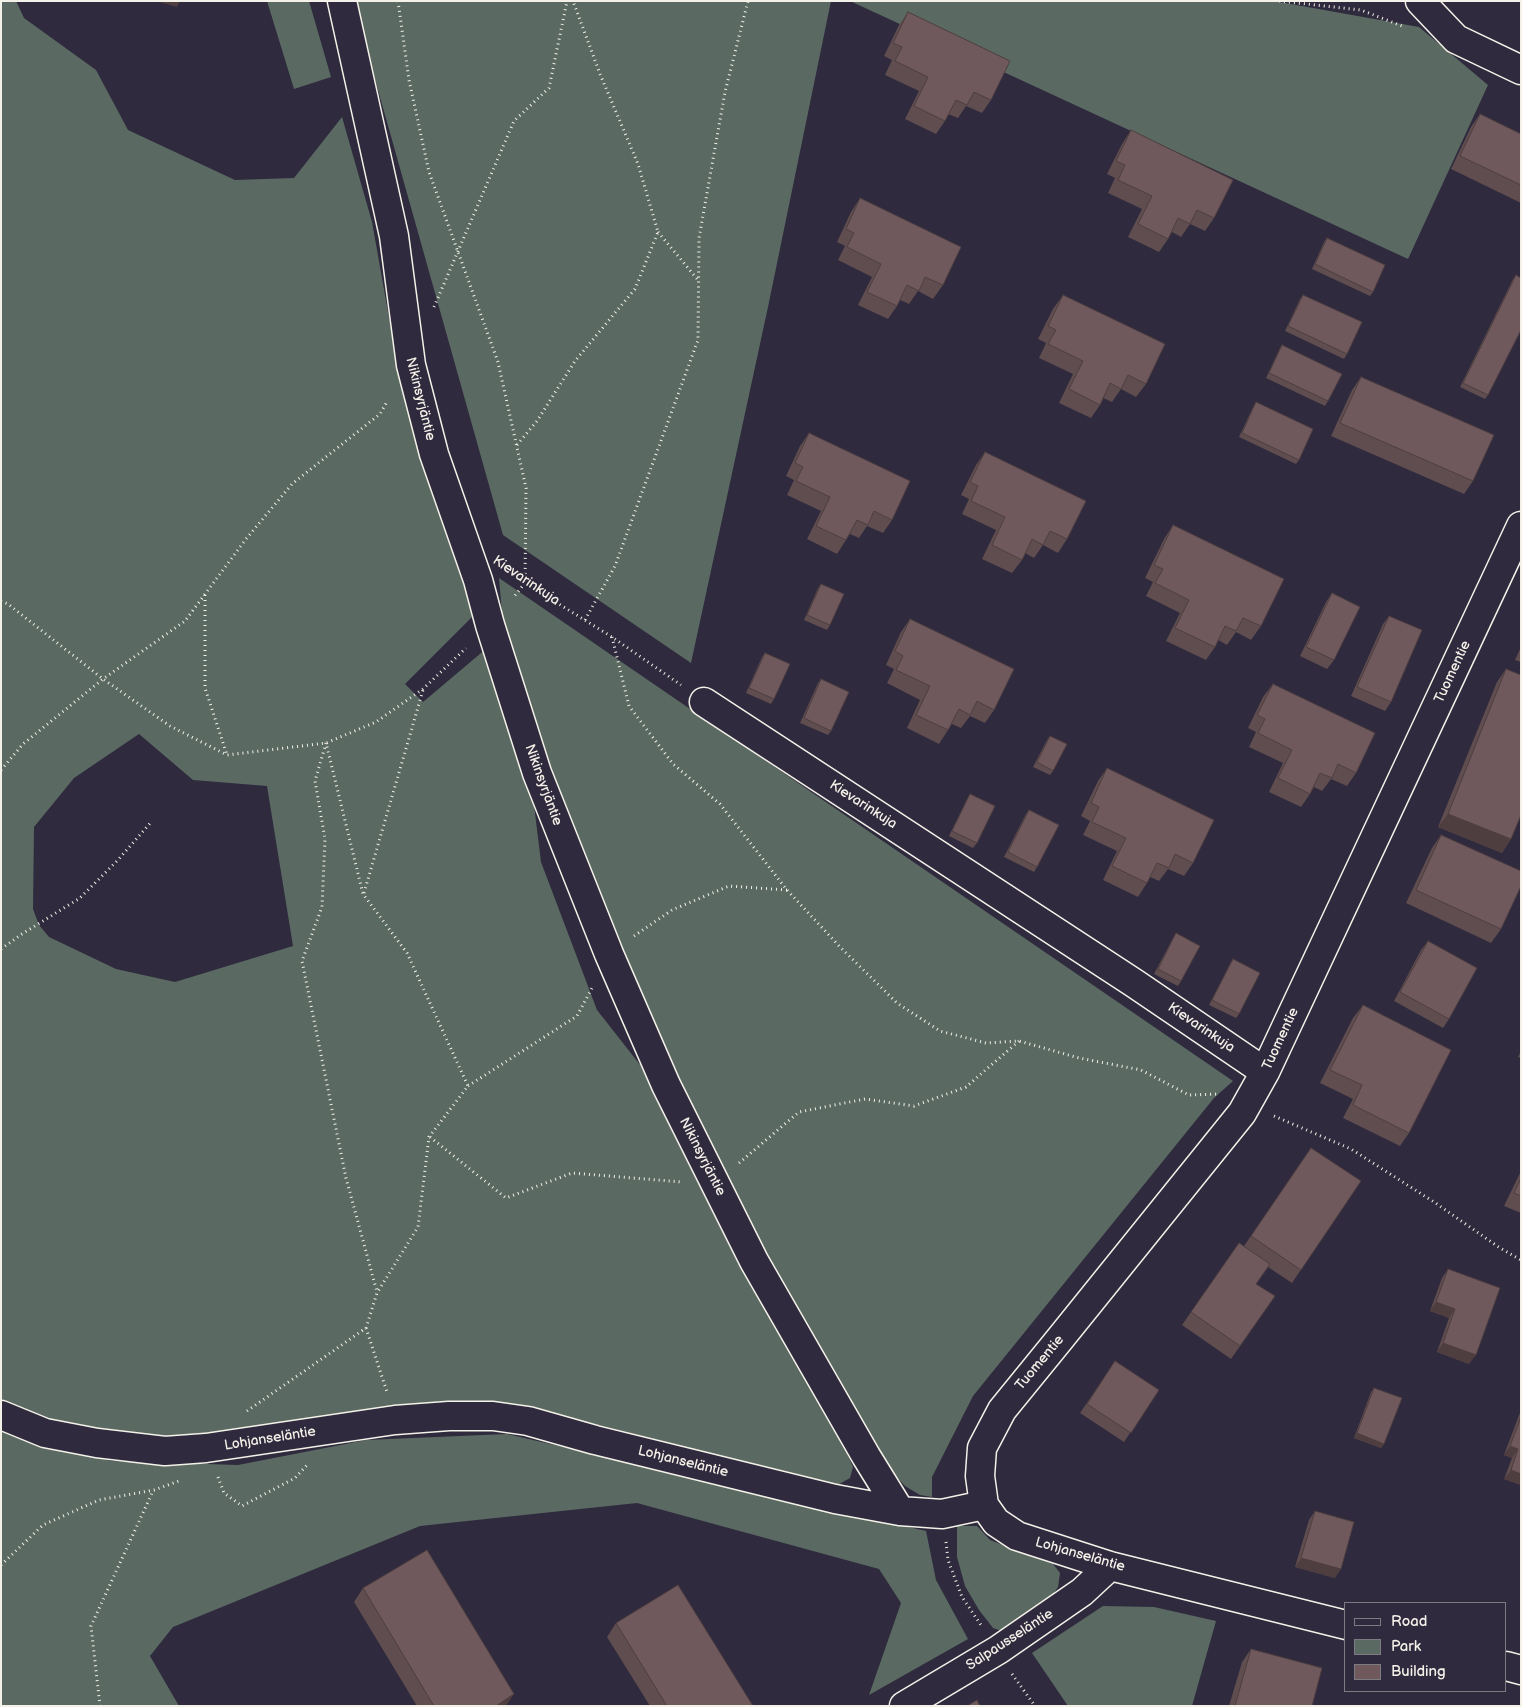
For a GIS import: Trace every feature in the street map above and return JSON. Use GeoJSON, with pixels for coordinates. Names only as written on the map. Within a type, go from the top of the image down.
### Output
{"type":"FeatureCollection","features":[{"type":"Feature","properties":{"kind":"street","name":"Nikinsyrjäntie"},"geometry":{"type":"LineString","coordinates":[[342,1],[394,236],[410,365],[434,454],[478,580],[490,625],[538,772],[609,954],[666,1085],[754,1261],[866,1456],[900,1511]]}},
{"type":"Feature","properties":{"kind":"street"},"geometry":{"type":"LineString","coordinates":[[1420,1],[1456,39],[1521,70]]}},
{"type":"Feature","properties":{"kind":"street","name":"Tuomentie"},"geometry":{"type":"LineString","coordinates":[[984,1505],[980,1476],[982,1448],[1002,1410],[1248,1104],[1265,1072],[1521,526]]}},
{"type":"Feature","properties":{"kind":"street","name":"Kievarinkuja"},"geometry":{"type":"LineString","coordinates":[[704,702],[1134,983],[1265,1072]]}},
{"type":"Feature","properties":{"kind":"street","name":"Lohjanseläntie"},"geometry":{"type":"LineString","coordinates":[[1,1415],[44,1433],[96,1443],[165,1451],[206,1448],[395,1420],[449,1416],[493,1416],[528,1421],[595,1440],[835,1499],[900,1511],[942,1514],[984,1505],[996,1522],[1017,1536],[1110,1566],[1344,1624]]}},
{"type":"Feature","properties":{"kind":"street","name":"Salpausseläntie"},"geometry":{"type":"LineString","coordinates":[[904,1706],[998,1650],[1082,1592],[1110,1566]]}},
{"type":"Feature","properties":{"kind":"street"},"geometry":{"type":"LineString","coordinates":[[1507,1666],[1521,1670]]}},
{"type":"Feature","properties":{"kind":"path"},"geometry":{"type":"LineString","coordinates":[[398,1],[409,80],[429,172],[498,362],[517,445],[526,488],[525,583]]}},
{"type":"Feature","properties":{"kind":"path"},"geometry":{"type":"LineString","coordinates":[[460,246],[514,121],[549,88],[567,1]]}},
{"type":"Feature","properties":{"kind":"path"},"geometry":{"type":"LineString","coordinates":[[573,1],[600,74],[638,164],[658,232],[698,280]]}},
{"type":"Feature","properties":{"kind":"path"},"geometry":{"type":"LineString","coordinates":[[585,620],[615,566],[698,340],[699,238],[723,101],[748,1]]}},
{"type":"Feature","properties":{"kind":"path"},"geometry":{"type":"LineString","coordinates":[[1279,1],[1361,10],[1406,28]]}},
{"type":"Feature","properties":{"kind":"path"},"geometry":{"type":"LineString","coordinates":[[517,445],[537,421],[575,361],[635,289],[658,232]]}},
{"type":"Feature","properties":{"kind":"path"},"geometry":{"type":"LineString","coordinates":[[1,770],[23,744],[103,679],[185,621],[246,539],[292,484],[380,414],[410,365]]}},
{"type":"Feature","properties":{"kind":"path","name":"Kievarinkuja"},"geometry":{"type":"LineString","coordinates":[[502,565],[525,583],[612,637],[704,702]]}},
{"type":"Feature","properties":{"kind":"path"},"geometry":{"type":"LineString","coordinates":[[205,594],[206,688],[227,755]]}},
{"type":"Feature","properties":{"kind":"path"},"geometry":{"type":"LineString","coordinates":[[1,601],[8,604],[103,679],[170,726],[227,755],[326,743],[376,722],[423,689],[490,625]]}},
{"type":"Feature","properties":{"kind":"path"},"geometry":{"type":"LineString","coordinates":[[612,637],[629,706],[673,764],[720,804],[787,890],[840,948],[897,1003],[940,1031],[986,1043],[1018,1041],[1079,1058],[1140,1070],[1189,1095],[1217,1094],[1248,1104],[1351,1149],[1521,1260]]}},
{"type":"Feature","properties":{"kind":"path"},"geometry":{"type":"LineString","coordinates":[[363,894],[423,689]]}},
{"type":"Feature","properties":{"kind":"path"},"geometry":{"type":"LineString","coordinates":[[326,743],[363,894],[407,953],[468,1086]]}},
{"type":"Feature","properties":{"kind":"path"},"geometry":{"type":"LineString","coordinates":[[326,743],[315,781],[326,839],[322,907],[302,960],[346,1178],[377,1293]]}},
{"type":"Feature","properties":{"kind":"path"},"geometry":{"type":"LineString","coordinates":[[1,949],[80,898],[118,860],[152,821]]}},
{"type":"Feature","properties":{"kind":"path"},"geometry":{"type":"LineString","coordinates":[[395,1420],[366,1328],[377,1293],[418,1227],[429,1137],[468,1086],[577,1016],[609,954],[672,910],[729,886],[787,890]]}},
{"type":"Feature","properties":{"kind":"path"},"geometry":{"type":"LineString","coordinates":[[429,1137],[506,1198],[572,1173],[668,1182],[716,1183],[799,1112],[865,1099],[914,1106],[966,1087],[1018,1041]]}},
{"type":"Feature","properties":{"kind":"path"},"geometry":{"type":"LineString","coordinates":[[245,1412],[366,1328]]}},
{"type":"Feature","properties":{"kind":"path"},"geometry":{"type":"LineString","coordinates":[[206,1448],[224,1494],[242,1506],[295,1478],[313,1458],[324,1431]]}},
{"type":"Feature","properties":{"kind":"path"},"geometry":{"type":"LineString","coordinates":[[1,1565],[43,1525],[99,1500],[154,1490],[193,1477],[206,1448]]}},
{"type":"Feature","properties":{"kind":"path"},"geometry":{"type":"LineString","coordinates":[[100,1706],[91,1626],[154,1490]]}},
{"type":"Feature","properties":{"kind":"path"},"geometry":{"type":"LineString","coordinates":[[942,1514],[948,1560],[962,1597],[998,1650],[1009,1671],[1035,1706]]}},
{"type":"Feature","properties":{"kind":"green space"},"geometry":{"type":"Polygon","coordinates":[[[1,1],[16,1],[24,18],[96,70],[128,130],[235,180],[294,178],[342,117],[372,222],[393,340],[427,475],[475,614],[405,684],[423,702],[487,648],[505,719],[533,797],[541,862],[597,1010],[641,1066],[712,1210],[853,1467],[850,1478],[836,1486],[563,1416],[506,1404],[462,1402],[361,1412],[243,1432],[160,1438],[70,1428],[1,1402],[1,1]],[[139,734],[74,778],[34,827],[33,909],[39,925],[49,937],[116,969],[175,982],[293,946],[267,786],[193,780],[139,734]]]}},
{"type":"Feature","properties":{"kind":"green space"},"geometry":{"type":"Polygon","coordinates":[[[267,1],[309,1],[331,77],[294,89],[267,1]]]}},
{"type":"Feature","properties":{"kind":"green space"},"geometry":{"type":"Polygon","coordinates":[[[353,1],[831,1],[768,307],[691,663],[503,535],[353,1]]]}},
{"type":"Feature","properties":{"kind":"green space"},"geometry":{"type":"Polygon","coordinates":[[[850,1],[1274,1],[1419,27],[1488,85],[1408,259],[850,1]]]}},
{"type":"Feature","properties":{"kind":"green space"},"geometry":{"type":"Polygon","coordinates":[[[499,578],[1233,1081],[1214,1098],[973,1396],[932,1477],[932,1497],[920,1495],[905,1486],[889,1469],[744,1218],[655,1038],[577,846],[565,804],[537,738],[504,637],[499,578]]]}},
{"type":"Feature","properties":{"kind":"green space"},"geometry":{"type":"Polygon","coordinates":[[[1,1430],[16,1437],[111,1461],[238,1465],[366,1440],[507,1434],[926,1531],[936,1580],[968,1639],[869,1695],[901,1603],[879,1569],[637,1503],[420,1526],[173,1627],[150,1656],[179,1706],[1,1706],[1,1430]]]}},
{"type":"Feature","properties":{"kind":"green space"},"geometry":{"type":"Polygon","coordinates":[[[957,1526],[977,1526],[990,1540],[1053,1564],[1060,1573],[1058,1587],[1045,1606],[1002,1631],[993,1628],[979,1610],[965,1586],[957,1557],[957,1526]]]}},
{"type":"Feature","properties":{"kind":"green space"},"geometry":{"type":"Polygon","coordinates":[[[1103,1606],[1154,1607],[1216,1621],[1192,1706],[1068,1706],[1032,1653],[1103,1606]]]}},
{"type":"Feature","properties":{"kind":"building"},"geometry":{"type":"Polygon","coordinates":[[[908,12],[1010,61],[991,100],[974,92],[967,105],[956,100],[945,121],[914,106],[928,77],[895,61],[902,47],[893,43],[908,12]]]}},
{"type":"Feature","properties":{"kind":"building"},"geometry":{"type":"Polygon","coordinates":[[[1480,114],[1521,134],[1521,185],[1460,156],[1480,114]]]}},
{"type":"Feature","properties":{"kind":"building"},"geometry":{"type":"Polygon","coordinates":[[[1131,130],[1233,180],[1214,218],[1197,210],[1190,224],[1178,218],[1168,239],[1138,224],[1152,196],[1118,180],[1125,165],[1116,161],[1131,130]]]}},
{"type":"Feature","properties":{"kind":"building"},"geometry":{"type":"Polygon","coordinates":[[[860,198],[961,247],[943,285],[925,277],[919,291],[907,285],[897,306],[867,292],[881,264],[847,247],[854,233],[846,229],[860,198]]]}},
{"type":"Feature","properties":{"kind":"building"},"geometry":{"type":"Polygon","coordinates":[[[1327,238],[1385,265],[1373,292],[1315,264],[1327,238]]]}},
{"type":"Feature","properties":{"kind":"building"},"geometry":{"type":"Polygon","coordinates":[[[1516,275],[1521,278],[1521,330],[1488,395],[1463,383],[1516,275]]]}},
{"type":"Feature","properties":{"kind":"building"},"geometry":{"type":"Polygon","coordinates":[[[1063,295],[1165,344],[1146,384],[1128,375],[1121,389],[1110,383],[1100,405],[1069,389],[1083,361],[1048,344],[1056,330],[1048,326],[1063,295]]]}},
{"type":"Feature","properties":{"kind":"building"},"geometry":{"type":"Polygon","coordinates":[[[1303,295],[1362,322],[1347,354],[1288,326],[1303,295]]]}},
{"type":"Feature","properties":{"kind":"building"},"geometry":{"type":"Polygon","coordinates":[[[1282,345],[1342,374],[1328,401],[1269,373],[1282,345]]]}},
{"type":"Feature","properties":{"kind":"building"},"geometry":{"type":"Polygon","coordinates":[[[1361,377],[1494,435],[1473,481],[1340,423],[1361,377]]]}},
{"type":"Feature","properties":{"kind":"building"},"geometry":{"type":"Polygon","coordinates":[[[1256,402],[1313,429],[1299,460],[1242,433],[1256,402]]]}},
{"type":"Feature","properties":{"kind":"building"},"geometry":{"type":"Polygon","coordinates":[[[809,433],[910,481],[892,520],[874,511],[868,525],[857,520],[846,540],[816,526],[830,497],[796,481],[803,467],[795,463],[809,433]]]}},
{"type":"Feature","properties":{"kind":"building"},"geometry":{"type":"Polygon","coordinates":[[[985,452],[1086,501],[1067,539],[1050,531],[1043,545],[1032,539],[1022,560],[992,545],[1005,517],[971,501],[978,486],[970,482],[985,452]]]}},
{"type":"Feature","properties":{"kind":"building"},"geometry":{"type":"Polygon","coordinates":[[[1173,525],[1284,579],[1261,626],[1243,618],[1236,631],[1225,626],[1215,647],[1175,628],[1189,600],[1155,583],[1163,569],[1154,565],[1173,525]]]}},
{"type":"Feature","properties":{"kind":"building"},"geometry":{"type":"Polygon","coordinates":[[[821,584],[844,594],[830,625],[807,615],[821,584]]]}},
{"type":"Feature","properties":{"kind":"building"},"geometry":{"type":"Polygon","coordinates":[[[1332,593],[1360,607],[1334,660],[1306,647],[1332,593]]]}},
{"type":"Feature","properties":{"kind":"building"},"geometry":{"type":"Polygon","coordinates":[[[1389,616],[1422,630],[1391,702],[1357,687],[1389,616]]]}},
{"type":"Feature","properties":{"kind":"building"},"geometry":{"type":"Polygon","coordinates":[[[910,619],[1014,669],[994,710],[977,701],[970,715],[959,709],[948,730],[916,715],[930,686],[896,670],[903,656],[895,651],[910,619]]]}},
{"type":"Feature","properties":{"kind":"building"},"geometry":{"type":"Polygon","coordinates":[[[765,653],[790,664],[774,699],[749,688],[765,653]]]}},
{"type":"Feature","properties":{"kind":"building"},"geometry":{"type":"Polygon","coordinates":[[[1506,669],[1521,675],[1521,815],[1511,839],[1448,814],[1506,669]]]}},
{"type":"Feature","properties":{"kind":"building"},"geometry":{"type":"Polygon","coordinates":[[[821,679],[849,692],[831,731],[804,718],[821,679]]]}},
{"type":"Feature","properties":{"kind":"building"},"geometry":{"type":"Polygon","coordinates":[[[1273,684],[1375,733],[1356,773],[1338,764],[1332,778],[1320,773],[1310,794],[1278,778],[1292,750],[1258,733],[1265,719],[1257,715],[1273,684]]]}},
{"type":"Feature","properties":{"kind":"building"},"geometry":{"type":"Polygon","coordinates":[[[1050,736],[1067,744],[1053,771],[1037,762],[1050,736]]]}},
{"type":"Feature","properties":{"kind":"building"},"geometry":{"type":"Polygon","coordinates":[[[1107,768],[1214,820],[1193,863],[1175,854],[1169,868],[1157,863],[1147,883],[1112,866],[1126,838],[1092,822],[1099,807],[1091,803],[1107,768]]]}},
{"type":"Feature","properties":{"kind":"building"},"geometry":{"type":"Polygon","coordinates":[[[970,794],[995,806],[977,843],[952,831],[970,794]]]}},
{"type":"Feature","properties":{"kind":"building"},"geometry":{"type":"Polygon","coordinates":[[[1029,810],[1059,825],[1037,867],[1008,852],[1029,810]]]}},
{"type":"Feature","properties":{"kind":"building"},"geometry":{"type":"Polygon","coordinates":[[[1441,835],[1521,871],[1521,886],[1501,929],[1416,890],[1441,835]]]}},
{"type":"Feature","properties":{"kind":"building"},"geometry":{"type":"Polygon","coordinates":[[[1176,933],[1200,946],[1181,981],[1158,969],[1176,933]]]}},
{"type":"Feature","properties":{"kind":"building"},"geometry":{"type":"Polygon","coordinates":[[[1428,941],[1477,968],[1449,1019],[1400,992],[1428,941]]]}},
{"type":"Feature","properties":{"kind":"building"},"geometry":{"type":"Polygon","coordinates":[[[1233,959],[1260,973],[1239,1014],[1212,1000],[1233,959]]]}},
{"type":"Feature","properties":{"kind":"building"},"geometry":{"type":"Polygon","coordinates":[[[1363,1005],[1451,1050],[1409,1133],[1353,1105],[1362,1085],[1330,1070],[1363,1005]]]}},
{"type":"Feature","properties":{"kind":"building"},"geometry":{"type":"Polygon","coordinates":[[[1311,1148],[1361,1181],[1301,1270],[1251,1236],[1311,1148]]]}},
{"type":"Feature","properties":{"kind":"building"},"geometry":{"type":"Polygon","coordinates":[[[1521,1178],[1521,1196],[1514,1193],[1521,1178]]]}},
{"type":"Feature","properties":{"kind":"building"},"geometry":{"type":"Polygon","coordinates":[[[1239,1243],[1270,1264],[1256,1284],[1275,1296],[1240,1346],[1191,1312],[1239,1243]]]}},
{"type":"Feature","properties":{"kind":"building"},"geometry":{"type":"Polygon","coordinates":[[[1448,1269],[1500,1288],[1476,1355],[1443,1343],[1455,1309],[1436,1302],[1448,1269]]]}},
{"type":"Feature","properties":{"kind":"building"},"geometry":{"type":"Polygon","coordinates":[[[1115,1361],[1159,1390],[1131,1433],[1087,1404],[1115,1361]]]}},
{"type":"Feature","properties":{"kind":"building"},"geometry":{"type":"Polygon","coordinates":[[[1374,1388],[1402,1398],[1384,1444],[1357,1433],[1374,1388]]]}},
{"type":"Feature","properties":{"kind":"building"},"geometry":{"type":"Polygon","coordinates":[[[1521,1417],[1521,1474],[1511,1470],[1518,1449],[1510,1446],[1521,1417]]]}},
{"type":"Feature","properties":{"kind":"building"},"geometry":{"type":"Polygon","coordinates":[[[1315,1511],[1354,1522],[1341,1569],[1301,1558],[1315,1511]]]}},
{"type":"Feature","properties":{"kind":"building"},"geometry":{"type":"Polygon","coordinates":[[[427,1550],[514,1694],[496,1706],[434,1706],[363,1588],[427,1550]]]}},
{"type":"Feature","properties":{"kind":"building"},"geometry":{"type":"Polygon","coordinates":[[[678,1585],[753,1706],[667,1706],[616,1623],[678,1585]]]}},
{"type":"Feature","properties":{"kind":"building"},"geometry":{"type":"Polygon","coordinates":[[[1251,1649],[1322,1668],[1312,1706],[1235,1706],[1251,1649]]]}},
{"type":"Feature","properties":{"kind":"building"},"geometry":{"type":"Polygon","coordinates":[[[977,1700],[980,1706],[967,1706],[977,1700]]]}}]}
